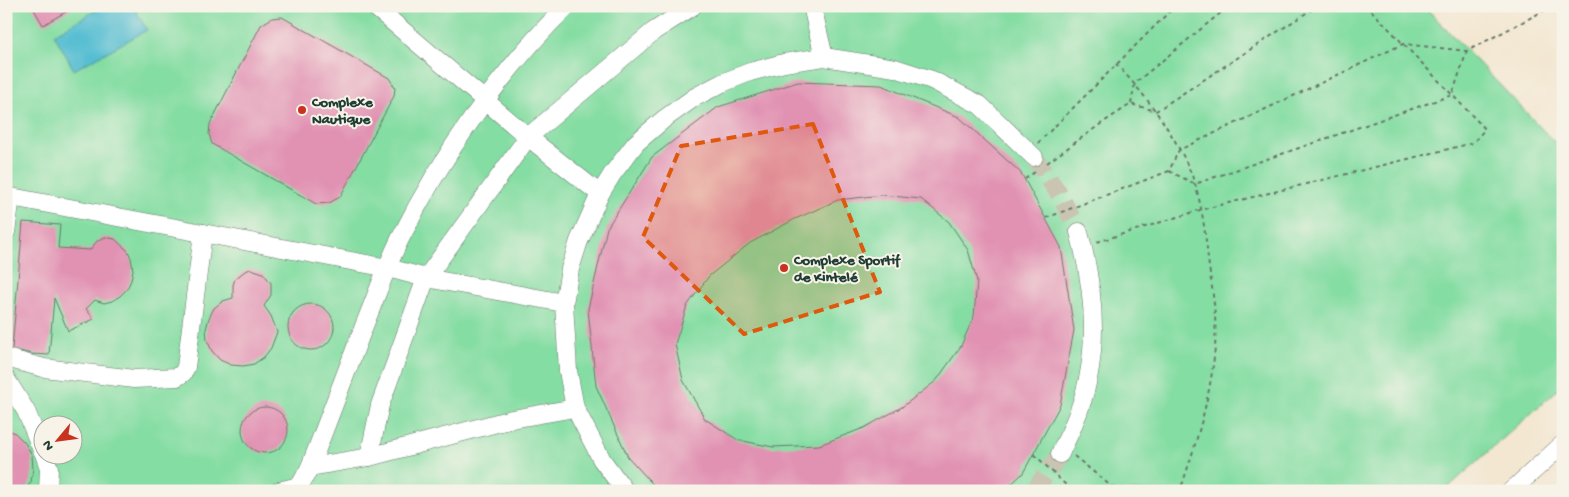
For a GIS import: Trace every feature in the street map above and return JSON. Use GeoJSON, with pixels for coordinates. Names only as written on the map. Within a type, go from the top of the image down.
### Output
{"type":"FeatureCollection","features":[{"type":"Feature","properties":{"kind":"street"},"geometry":{"type":"LineString","coordinates":[[374,6],[528,137],[600,194]]}},
{"type":"Feature","properties":{"kind":"street"},"geometry":{"type":"LineString","coordinates":[[279,491],[298,488],[310,467],[388,268],[400,240],[432,180],[486,100],[509,70],[545,27],[567,6]]}},
{"type":"Feature","properties":{"kind":"street"},"geometry":{"type":"LineString","coordinates":[[368,457],[380,405],[426,278],[528,137],[654,30],[693,6]]}},
{"type":"Feature","properties":{"kind":"street"},"geometry":{"type":"LineString","coordinates":[[812,6],[824,57]]}},
{"type":"Feature","properties":{"kind":"street"},"geometry":{"type":"LineString","coordinates":[[625,491],[602,460],[575,408],[568,371],[564,303],[570,269],[579,241],[600,194],[613,173],[636,144],[664,119],[695,97],[722,83],[750,72],[784,63],[824,57],[895,68],[932,80],[980,105],[1032,155]]}},
{"type":"Feature","properties":{"kind":"street"},"geometry":{"type":"LineString","coordinates":[[6,232],[8,196],[388,268],[426,278],[564,303]]}},
{"type":"Feature","properties":{"kind":"street"},"geometry":{"type":"LineString","coordinates":[[6,358],[44,368],[134,379],[177,377],[184,373],[203,233]]}},
{"type":"Feature","properties":{"kind":"street"},"geometry":{"type":"LineString","coordinates":[[1061,451],[1075,422],[1092,362],[1094,332],[1090,282],[1080,239]]}},
{"type":"Feature","properties":{"kind":"street"},"geometry":{"type":"LineString","coordinates":[[6,379],[26,411],[32,426]]}},
{"type":"Feature","properties":{"kind":"street"},"geometry":{"type":"LineString","coordinates":[[310,467],[368,457],[512,419],[575,408]]}},
{"type":"Feature","properties":{"kind":"street"},"geometry":{"type":"LineString","coordinates":[[1511,491],[1563,444]]}},
{"type":"Feature","properties":{"kind":"street"},"geometry":{"type":"LineString","coordinates":[[48,464],[48,491]]}},
{"type":"Feature","properties":{"kind":"path"},"geometry":{"type":"LineString","coordinates":[[1032,155],[1116,64],[1175,6]]}},
{"type":"Feature","properties":{"kind":"path"},"geometry":{"type":"LineString","coordinates":[[1025,180],[1131,104],[1135,83],[1229,6]]}},
{"type":"Feature","properties":{"kind":"path"},"geometry":{"type":"LineString","coordinates":[[1131,104],[1156,111],[1317,6]]}},
{"type":"Feature","properties":{"kind":"path"},"geometry":{"type":"LineString","coordinates":[[1080,239],[1473,143],[1485,129],[1367,6]]}},
{"type":"Feature","properties":{"kind":"path"},"geometry":{"type":"LineString","coordinates":[[1046,218],[1169,171],[1179,150],[1402,44],[1467,51],[1553,6]]}},
{"type":"Feature","properties":{"kind":"path"},"geometry":{"type":"LineString","coordinates":[[1452,95],[1467,51]]}},
{"type":"Feature","properties":{"kind":"path"},"geometry":{"type":"LineString","coordinates":[[1116,64],[1135,83],[1156,111],[1179,150],[1194,184],[1205,236],[1213,295],[1215,346],[1206,406],[1180,491]]}},
{"type":"Feature","properties":{"kind":"path"},"geometry":{"type":"LineString","coordinates":[[1169,171],[1194,184],[1452,95]]}},
{"type":"Feature","properties":{"kind":"path"},"geometry":{"type":"LineString","coordinates":[[1061,451],[1117,491]]}},
{"type":"Feature","properties":{"kind":"path"},"geometry":{"type":"LineString","coordinates":[[1034,454],[1072,491]]}},
{"type":"Feature","properties":{"kind":"highlighted area"},"geometry":{"type":"Polygon","coordinates":[[[813,124],[880,292],[744,334],[643,237],[681,146],[813,124]]]}},
{"type":"Feature","properties":{"kind":"green space","name":"Complexe Sportif de Kintelé"},"geometry":{"type":"Polygon","coordinates":[[[6,6],[1424,6],[1563,151],[1563,385],[1444,491],[6,491],[6,6]]]}},
{"type":"Feature","properties":{"kind":"water"},"geometry":{"type":"Polygon","coordinates":[[[104,6],[133,6],[147,30],[74,70],[54,34],[104,6]]]}},
{"type":"Feature","properties":{"kind":"building"},"geometry":{"type":"Polygon","coordinates":[[[32,6],[76,6],[43,25],[32,6]]]}},
{"type":"Feature","properties":{"kind":"building","name":"Complexe Nautique"},"geometry":{"type":"Polygon","coordinates":[[[282,17],[389,78],[395,88],[394,96],[340,197],[329,203],[316,204],[212,144],[209,134],[210,124],[261,25],[272,18],[282,17]]]}},
{"type":"Feature","properties":{"kind":"building"},"geometry":{"type":"Polygon","coordinates":[[[798,82],[881,85],[959,117],[1021,173],[1061,247],[1074,330],[1060,405],[1023,473],[1004,491],[659,491],[628,457],[596,386],[588,309],[607,228],[652,157],[718,107],[798,82]],[[882,195],[838,200],[795,219],[750,243],[709,276],[687,306],[675,344],[683,380],[705,419],[738,440],[773,447],[819,445],[864,428],[902,407],[936,381],[961,346],[974,316],[977,281],[968,250],[949,222],[921,199],[882,195]]]}},
{"type":"Feature","properties":{"kind":"building"},"geometry":{"type":"Polygon","coordinates":[[[23,222],[60,225],[58,248],[90,250],[97,241],[105,237],[115,239],[128,251],[131,258],[133,270],[127,289],[112,301],[104,303],[95,300],[86,309],[94,319],[68,331],[54,298],[49,355],[32,354],[12,349],[23,222]]]}},
{"type":"Feature","properties":{"kind":"building"},"geometry":{"type":"Polygon","coordinates":[[[251,269],[263,273],[271,283],[271,295],[264,306],[271,316],[277,332],[271,348],[264,357],[254,364],[243,366],[231,365],[220,360],[212,351],[207,340],[206,329],[214,308],[223,301],[233,298],[235,279],[251,269]]]}},
{"type":"Feature","properties":{"kind":"building"},"geometry":{"type":"Polygon","coordinates":[[[306,304],[316,304],[330,314],[334,327],[330,340],[324,346],[316,350],[306,350],[292,340],[288,332],[288,322],[298,308],[306,304]]]}},
{"type":"Feature","properties":{"kind":"building"},"geometry":{"type":"Polygon","coordinates":[[[261,407],[269,407],[278,411],[284,417],[288,430],[284,443],[278,449],[269,453],[261,453],[252,449],[246,443],[242,434],[242,426],[246,417],[252,411],[261,407]]]}},
{"type":"Feature","properties":{"kind":"building"},"geometry":{"type":"Polygon","coordinates":[[[6,429],[15,433],[25,443],[32,455],[33,469],[31,482],[25,491],[6,491],[6,429]]]}},
{"type":"Feature","properties":{"kind":"tunnel"},"geometry":{"type":"LineString","coordinates":[[1034,157],[1059,194],[1079,232]]}},
{"type":"Feature","properties":{"kind":"tunnel"},"geometry":{"type":"LineString","coordinates":[[1034,491],[1060,454]]}},
{"type":"Feature","properties":{"kind":"place","name":"Complexe Nautique"},"geometry":{"type":"Point","coordinates":[302,110]}},
{"type":"Feature","properties":{"kind":"place","name":"Complexe Sportif de Kintelé"},"geometry":{"type":"Point","coordinates":[784,268]}}]}
